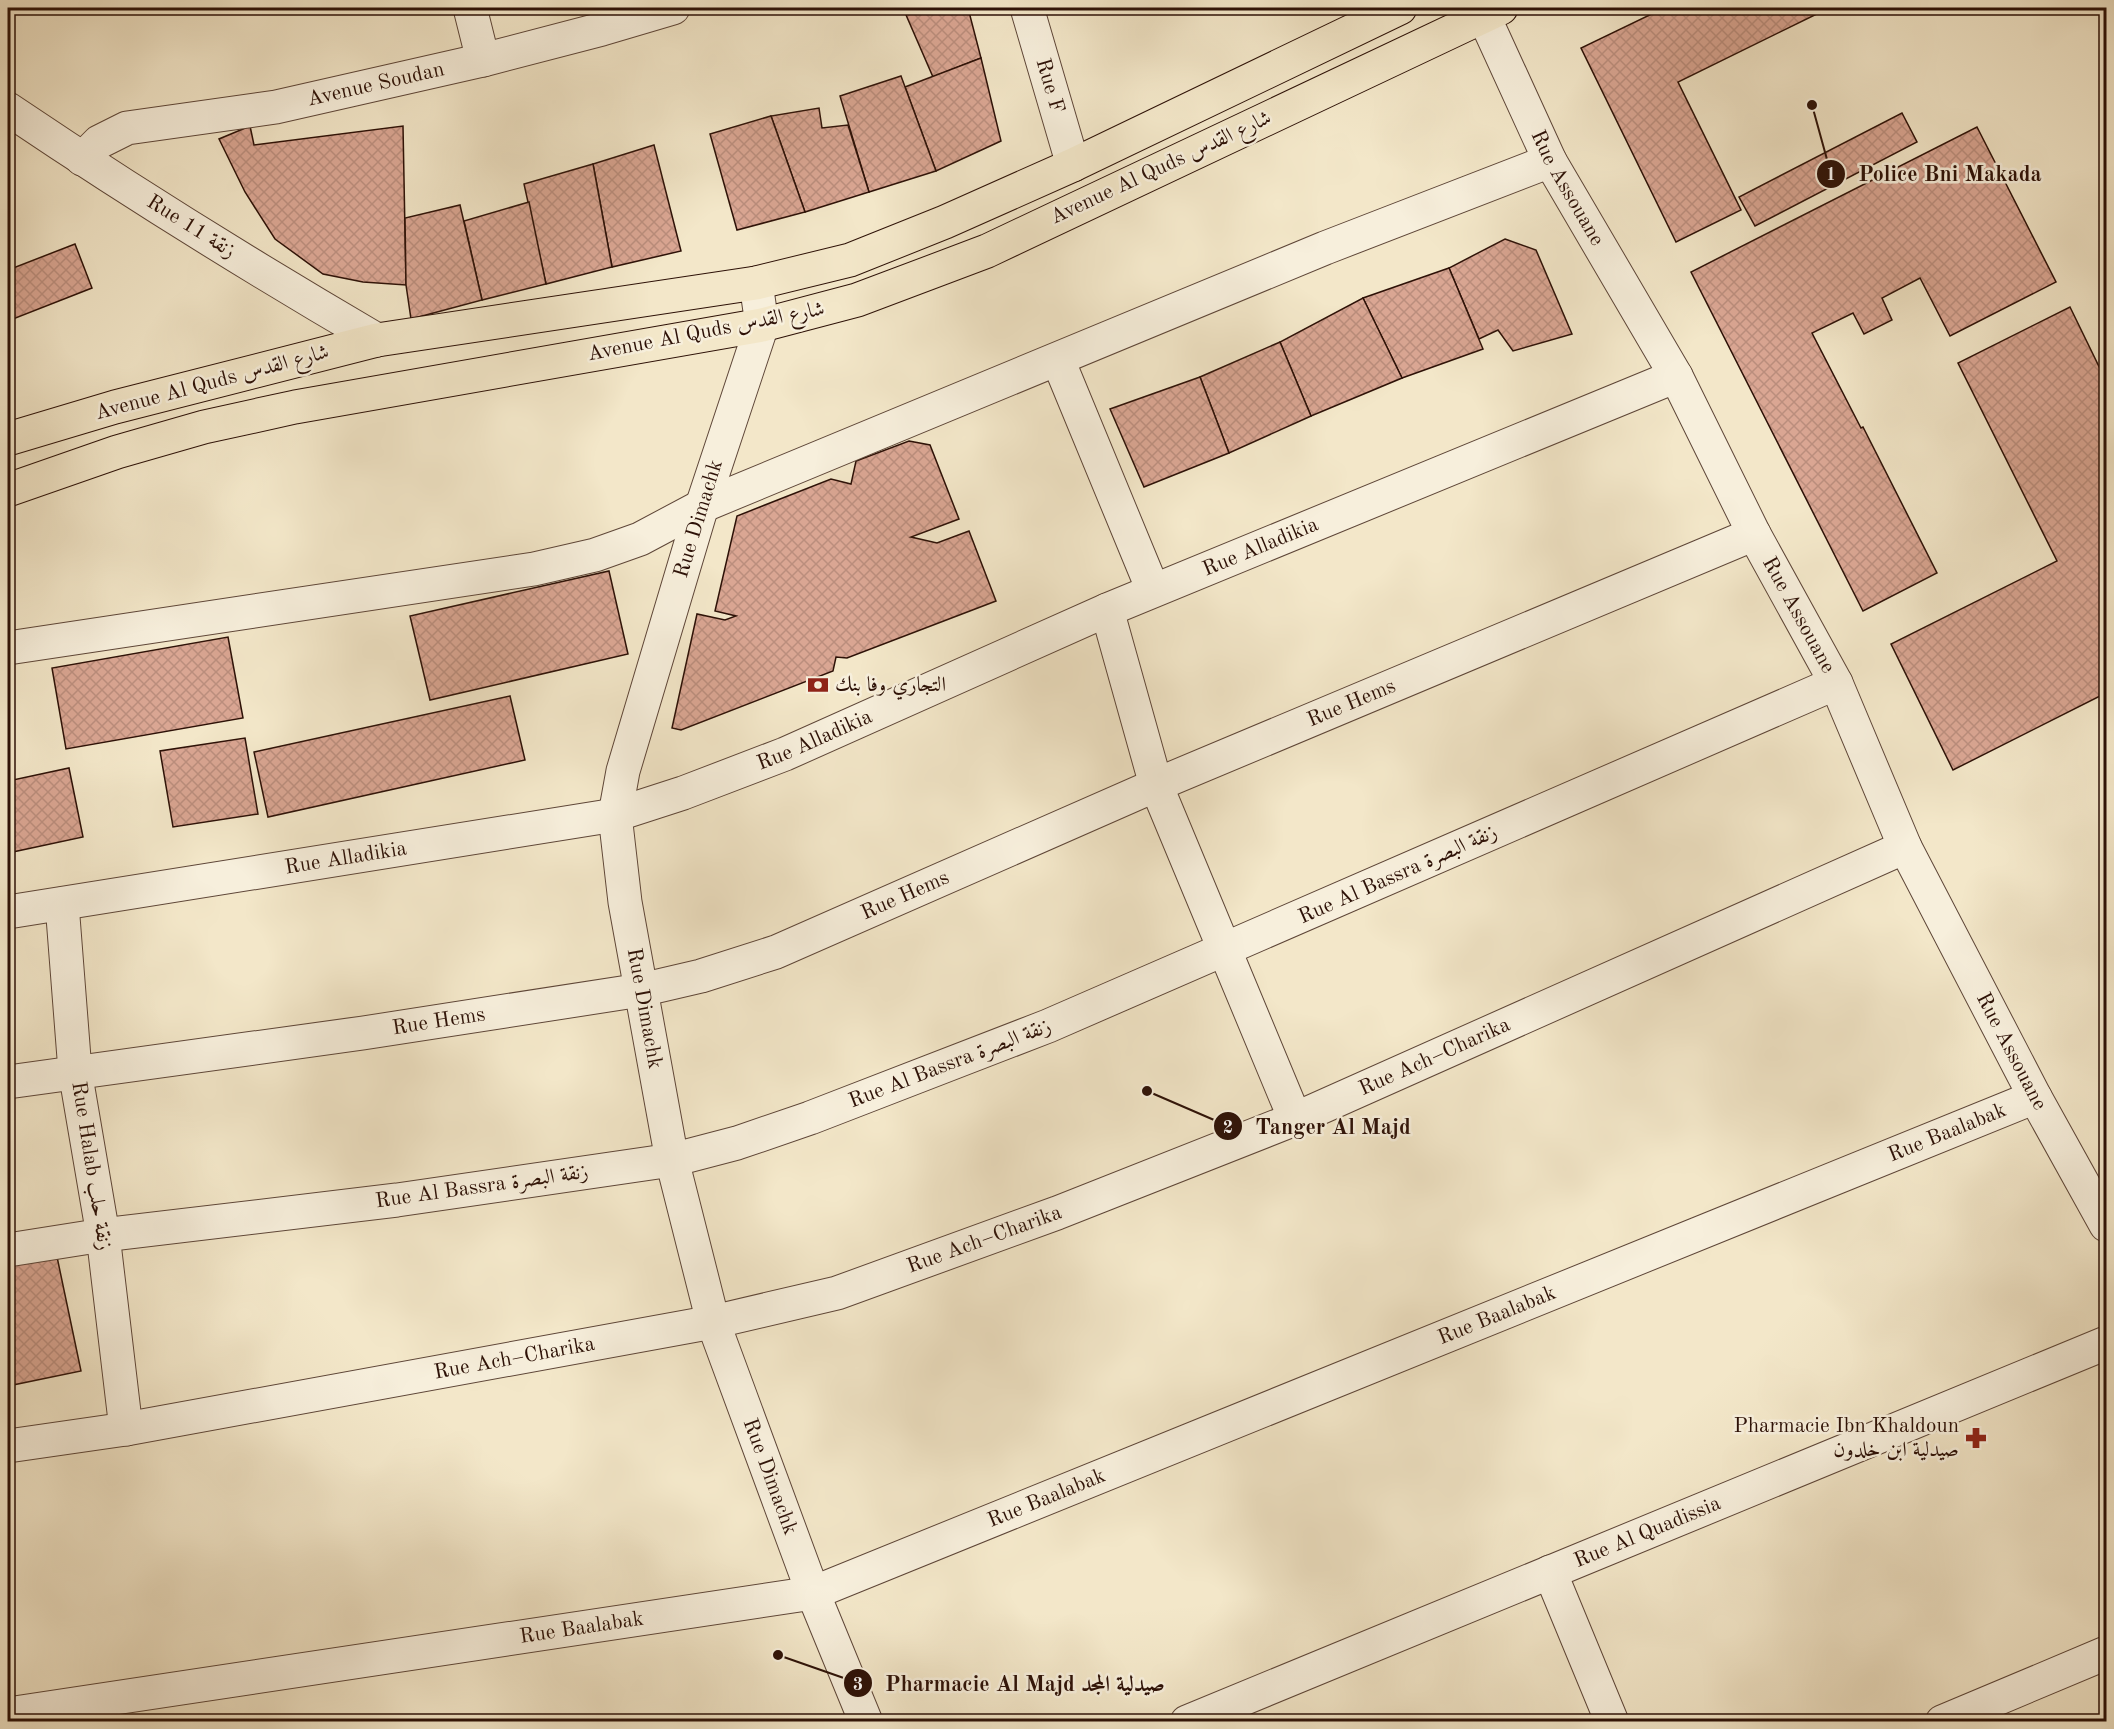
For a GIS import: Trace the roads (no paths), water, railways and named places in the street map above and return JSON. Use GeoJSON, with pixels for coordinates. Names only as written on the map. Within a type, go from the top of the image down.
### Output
{"type":"FeatureCollection","features":[{"type":"Feature","properties":{"kind":"main road","name":"Avenue Al Quds شارع القدس"},"geometry":{"type":"LineString","coordinates":[[8,439],[115,407],[377,340],[756,283],[850,260],[945,222],[1073,165],[1400,8]]}},
{"type":"Feature","properties":{"kind":"main road","name":"Avenue Al Quds شارع القدس"},"geometry":{"type":"LineString","coordinates":[[8,490],[117,452],[204,427],[272,412],[762,325],[856,300],[987,251],[1488,10]]}},
{"type":"Feature","properties":{"kind":"street"},"geometry":{"type":"LineString","coordinates":[[470,8],[483,60]]}},
{"type":"Feature","properties":{"kind":"street","name":"Avenue Soudan"},"geometry":{"type":"LineString","coordinates":[[82,159],[99,142],[128,128],[276,107],[483,60],[673,8]]}},
{"type":"Feature","properties":{"kind":"street","name":"Rue F"},"geometry":{"type":"LineString","coordinates":[[1028,8],[1073,165]]}},
{"type":"Feature","properties":{"kind":"street","name":"Rue Assouane"},"geometry":{"type":"LineString","coordinates":[[1488,10],[1550,161],[1676,376],[1754,534],[1836,683],[1905,847],[2106,1225]]}},
{"type":"Feature","properties":{"kind":"street","name":"Rue 11 زنقة"},"geometry":{"type":"LineString","coordinates":[[8,109],[82,159],[288,288],[377,340]]}},
{"type":"Feature","properties":{"kind":"street"},"geometry":{"type":"LineString","coordinates":[[8,648],[534,568],[595,555],[640,538],[702,506],[1325,248],[1550,161]]}},
{"type":"Feature","properties":{"kind":"street","name":"Rue Dimachk"},"geometry":{"type":"LineString","coordinates":[[756,283],[762,325],[702,506],[623,771],[615,814],[625,902],[672,1160],[712,1322],[813,1593],[866,1722]]}},
{"type":"Feature","properties":{"kind":"street"},"geometry":{"type":"LineString","coordinates":[[1058,360],[1153,590]]}},
{"type":"Feature","properties":{"kind":"street","name":"Rue Alladikia"},"geometry":{"type":"LineString","coordinates":[[8,912],[615,814],[683,794],[785,754],[1153,590],[1676,376]]}},
{"type":"Feature","properties":{"kind":"street","name":"Rue Hems"},"geometry":{"type":"LineString","coordinates":[[8,1082],[363,1033],[641,990],[701,976],[776,952],[1156,785],[1754,534]]}},
{"type":"Feature","properties":{"kind":"street"},"geometry":{"type":"LineString","coordinates":[[1107,610],[1156,785],[1295,1119]]}},
{"type":"Feature","properties":{"kind":"street","name":"Rue Al Bassra زنقة البصرة"},"geometry":{"type":"LineString","coordinates":[[8,1250],[103,1235],[397,1200],[672,1160],[737,1143],[810,1118],[1048,1026],[1836,683]]}},
{"type":"Feature","properties":{"kind":"street","name":"Rue Ach–Charika"},"geometry":{"type":"LineString","coordinates":[[8,1446],[126,1429],[712,1322],[837,1293],[1057,1213],[1295,1119],[1905,847]]}},
{"type":"Feature","properties":{"kind":"street","name":"Rue Halab زنقة حلب"},"geometry":{"type":"LineString","coordinates":[[62,904],[75,1071],[103,1235],[126,1429]]}},
{"type":"Feature","properties":{"kind":"street","name":"Rue Baalabak"},"geometry":{"type":"LineString","coordinates":[[8,1714],[813,1593],[2036,1097]]}},
{"type":"Feature","properties":{"kind":"street","name":"Rue Al Quadissia"},"geometry":{"type":"LineString","coordinates":[[1187,1722],[2106,1344]]}},
{"type":"Feature","properties":{"kind":"street"},"geometry":{"type":"LineString","coordinates":[[1550,1572],[1612,1722]]}},
{"type":"Feature","properties":{"kind":"street"},"geometry":{"type":"LineString","coordinates":[[1942,1722],[2106,1653]]}},
{"type":"Feature","properties":{"kind":"place","name":"Police Bni Makada"},"geometry":{"type":"Point","coordinates":[1812,105]}},
{"type":"Feature","properties":{"kind":"place","name":"التجاري وفا بنك"},"geometry":{"type":"Point","coordinates":[818,685]}},
{"type":"Feature","properties":{"kind":"place","name":"Tanger Al Majd"},"geometry":{"type":"Point","coordinates":[1147,1091]}},
{"type":"Feature","properties":{"kind":"place","name":"Pharmacie Ibn Khaldoun صيدلية ابن خلدون"},"geometry":{"type":"Point","coordinates":[1976,1438]}},
{"type":"Feature","properties":{"kind":"place","name":"Pharmacie Al Majd صيدلية المجد"},"geometry":{"type":"Point","coordinates":[778,1655]}}]}
